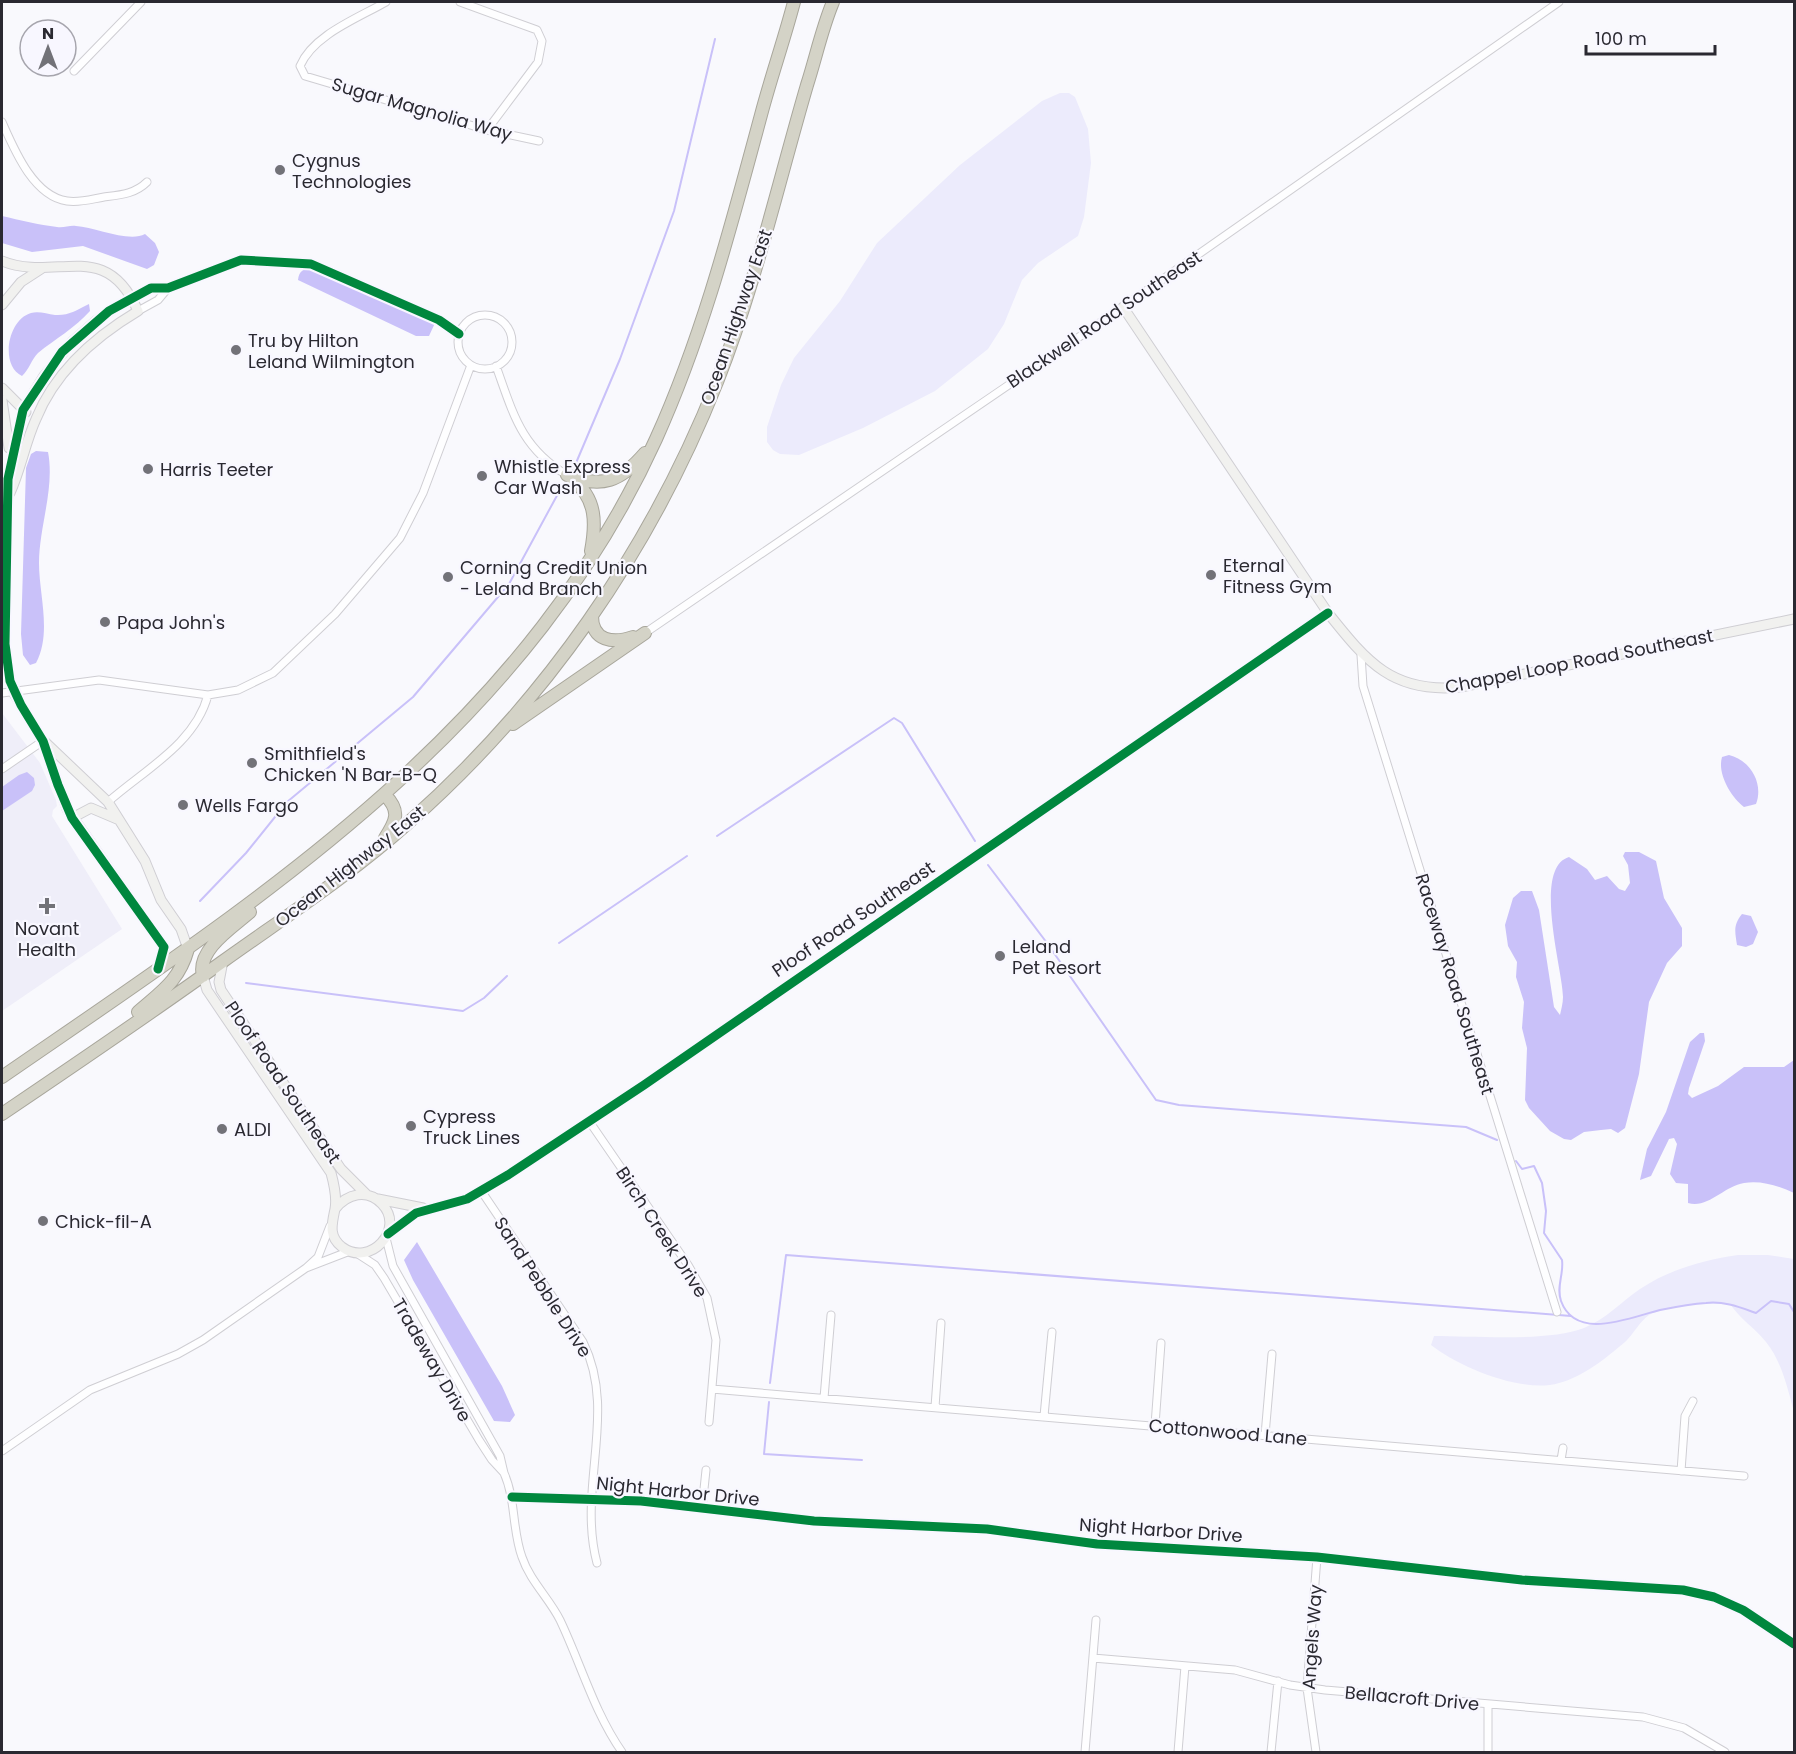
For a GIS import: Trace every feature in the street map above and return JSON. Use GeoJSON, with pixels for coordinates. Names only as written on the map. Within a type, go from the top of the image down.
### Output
{"type":"FeatureCollection","features":[{"type":"Feature","properties":{"kind":"highway","name":"Ocean Highway East"},"geometry":{"type":"LineString","coordinates":[[2,1077],[188,949],[298,869],[386,795],[430,754],[481,701],[550,615],[589,560],[634,483],[690,358],[714,285],[794,2]]}},
{"type":"Feature","properties":{"kind":"highway","name":"Ocean Highway East"},"geometry":{"type":"LineString","coordinates":[[2,1112],[203,976],[378,849],[428,805],[495,738],[537,689],[592,616],[667,491],[717,382],[741,315],[831,5]]}},
{"type":"Feature","properties":{"kind":"highway"},"geometry":{"type":"LineString","coordinates":[[567,475],[591,483],[617,478],[639,460],[655,440]]}},
{"type":"Feature","properties":{"kind":"highway"},"geometry":{"type":"LineString","coordinates":[[567,475],[579,484],[593,507],[594,525],[589,560]]}},
{"type":"Feature","properties":{"kind":"highway"},"geometry":{"type":"LineString","coordinates":[[592,616],[594,631],[602,638],[621,640],[645,633]]}},
{"type":"Feature","properties":{"kind":"highway"},"geometry":{"type":"LineString","coordinates":[[495,738],[645,633]]}},
{"type":"Feature","properties":{"kind":"highway"},"geometry":{"type":"LineString","coordinates":[[378,849],[397,819],[393,803],[386,795]]}},
{"type":"Feature","properties":{"kind":"highway"},"geometry":{"type":"LineString","coordinates":[[203,976],[202,962],[208,951],[298,869]]}},
{"type":"Feature","properties":{"kind":"highway"},"geometry":{"type":"LineString","coordinates":[[95,1050],[173,982],[183,965],[188,949]]}},
{"type":"Feature","properties":{"kind":"highway"},"geometry":{"type":"LineString","coordinates":[[2,1084],[27,1059]]}},
{"type":"Feature","properties":{"kind":"street"},"geometry":{"type":"LineString","coordinates":[[78,67],[141,2]]}},
{"type":"Feature","properties":{"kind":"street","name":"Sugar Magnolia Way"},"geometry":{"type":"LineString","coordinates":[[386,2],[335,31],[306,53],[300,66],[305,75],[487,130],[539,141]]}},
{"type":"Feature","properties":{"kind":"street"},"geometry":{"type":"LineString","coordinates":[[460,2],[537,30],[542,41],[538,62],[487,130]]}},
{"type":"Feature","properties":{"kind":"street","name":"Blackwell Road Southeast"},"geometry":{"type":"LineString","coordinates":[[645,633],[1123,307],[1559,2]]}},
{"type":"Feature","properties":{"kind":"street"},"geometry":{"type":"LineString","coordinates":[[2,122],[34,178],[47,192],[61,200],[75,202],[127,194],[147,182]]}},
{"type":"Feature","properties":{"kind":"street"},"geometry":{"type":"LineString","coordinates":[[10,463],[23,410],[44,376],[72,342],[97,320],[132,297],[151,288],[168,288],[241,260],[311,264],[440,320],[459,334]]}},
{"type":"Feature","properties":{"kind":"street"},"geometry":{"type":"LineString","coordinates":[[2,261],[26,268],[70,264],[94,268],[117,279],[132,297],[138,310]]}},
{"type":"Feature","properties":{"kind":"street"},"geometry":{"type":"LineString","coordinates":[[2,305],[21,282],[44,268]]}},
{"type":"Feature","properties":{"kind":"street"},"geometry":{"type":"LineString","coordinates":[[9,495],[36,417],[49,395],[77,358],[103,334],[138,310],[158,300],[168,288]]}},
{"type":"Feature","properties":{"kind":"street","name":"Chappel Loop Road Southeast"},"geometry":{"type":"LineString","coordinates":[[1123,307],[1328,613],[1361,655],[1390,676],[1409,684],[1441,689],[1794,619]]}},
{"type":"Feature","properties":{"kind":"street"},"geometry":{"type":"LineString","coordinates":[[485,315],[503,322],[508,329],[511,344],[509,353],[496,366],[480,368],[471,365],[460,352],[459,334],[465,323],[472,318],[485,315]]}},
{"type":"Feature","properties":{"kind":"street"},"geometry":{"type":"LineString","coordinates":[[2,693],[99,680],[208,695],[247,687],[278,669],[328,621],[386,557],[408,523],[423,493],[471,365]]}},
{"type":"Feature","properties":{"kind":"street"},"geometry":{"type":"LineString","coordinates":[[496,366],[515,418],[528,442],[544,461],[567,475]]}},
{"type":"Feature","properties":{"kind":"street"},"geometry":{"type":"LineString","coordinates":[[2,388],[23,410],[36,417]]}},
{"type":"Feature","properties":{"kind":"street"},"geometry":{"type":"LineString","coordinates":[[2,400],[10,463],[5,653],[14,692],[43,741],[58,786],[72,818],[164,947],[158,969]]}},
{"type":"Feature","properties":{"kind":"street","name":"Ploof Road Southeast"},"geometry":{"type":"LineString","coordinates":[[387,1236],[401,1221],[416,1213],[466,1200],[482,1192],[589,1121],[1328,613]]}},
{"type":"Feature","properties":{"kind":"street","name":"Raceway Road Southeast"},"geometry":{"type":"LineString","coordinates":[[1361,655],[1364,686],[1557,1312]]}},
{"type":"Feature","properties":{"kind":"street"},"geometry":{"type":"LineString","coordinates":[[108,802],[185,737],[199,719],[208,695]]}},
{"type":"Feature","properties":{"kind":"street"},"geometry":{"type":"LineString","coordinates":[[2,769],[43,741]]}},
{"type":"Feature","properties":{"kind":"street"},"geometry":{"type":"LineString","coordinates":[[43,741],[108,802],[145,861],[161,900],[181,928],[188,949]]}},
{"type":"Feature","properties":{"kind":"street"},"geometry":{"type":"LineString","coordinates":[[72,818],[91,808],[108,813],[118,820]]}},
{"type":"Feature","properties":{"kind":"street","name":"Ploof Road Southeast"},"geometry":{"type":"LineString","coordinates":[[223,961],[220,978],[221,990],[341,1169],[371,1197],[416,1208],[434,1208]]}},
{"type":"Feature","properties":{"kind":"street","name":"Ploof Road Southeast"},"geometry":{"type":"LineString","coordinates":[[203,976],[207,990],[331,1173],[333,1214]]}},
{"type":"Feature","properties":{"kind":"street","name":"Birch Creek Drive"},"geometry":{"type":"LineString","coordinates":[[589,1121],[688,1265],[707,1298],[716,1340],[709,1422]]}},
{"type":"Feature","properties":{"kind":"street","name":"Sand Pebble Drive"},"geometry":{"type":"LineString","coordinates":[[482,1192],[583,1342],[591,1360],[599,1402],[590,1498],[590,1528],[597,1563]]}},
{"type":"Feature","properties":{"kind":"street"},"geometry":{"type":"LineString","coordinates":[[2,1451],[90,1390],[178,1354],[203,1340],[306,1268],[318,1257],[326,1240],[333,1214],[348,1197],[371,1197],[388,1214],[387,1236],[373,1250],[353,1252],[306,1268]]}},
{"type":"Feature","properties":{"kind":"street"},"geometry":{"type":"LineString","coordinates":[[333,1214],[333,1234],[343,1247],[353,1252]]}},
{"type":"Feature","properties":{"kind":"street","name":"Tradeway Drive"},"geometry":{"type":"LineString","coordinates":[[387,1236],[393,1266],[500,1455],[512,1497],[516,1533],[526,1567],[559,1617],[597,1707],[622,1752]]}},
{"type":"Feature","properties":{"kind":"street","name":"Tradeway Drive"},"geometry":{"type":"LineString","coordinates":[[353,1252],[375,1265],[384,1278],[479,1440],[504,1473]]}},
{"type":"Feature","properties":{"kind":"street"},"geometry":{"type":"LineString","coordinates":[[824,1398],[831,1315]]}},
{"type":"Feature","properties":{"kind":"street"},"geometry":{"type":"LineString","coordinates":[[935,1407],[941,1323]]}},
{"type":"Feature","properties":{"kind":"street"},"geometry":{"type":"LineString","coordinates":[[1044,1416],[1052,1332]]}},
{"type":"Feature","properties":{"kind":"street"},"geometry":{"type":"LineString","coordinates":[[1155,1425],[1161,1343]]}},
{"type":"Feature","properties":{"kind":"street"},"geometry":{"type":"LineString","coordinates":[[1265,1435],[1272,1354]]}},
{"type":"Feature","properties":{"kind":"street","name":"Cottonwood Lane"},"geometry":{"type":"LineString","coordinates":[[712,1389],[1744,1476]]}},
{"type":"Feature","properties":{"kind":"street"},"geometry":{"type":"LineString","coordinates":[[1681,1471],[1685,1416],[1694,1401]]}},
{"type":"Feature","properties":{"kind":"street"},"geometry":{"type":"LineString","coordinates":[[1562,1460],[1563,1448]]}},
{"type":"Feature","properties":{"kind":"street","name":"Night Harbor Drive"},"geometry":{"type":"LineString","coordinates":[[702,1508],[706,1470]]}},
{"type":"Feature","properties":{"kind":"street","name":"Night Harbor Drive"},"geometry":{"type":"LineString","coordinates":[[512,1497],[590,1498],[814,1521],[987,1529],[1097,1544],[1317,1557],[1522,1580],[1683,1590],[1736,1606],[1794,1644]]}},
{"type":"Feature","properties":{"kind":"street","name":"Angels Way"},"geometry":{"type":"LineString","coordinates":[[1316,1752],[1307,1688],[1317,1557]]}},
{"type":"Feature","properties":{"kind":"street"},"geometry":{"type":"LineString","coordinates":[[1085,1752],[1096,1620]]}},
{"type":"Feature","properties":{"kind":"street","name":"Bellacroft Drive"},"geometry":{"type":"LineString","coordinates":[[1093,1658],[1241,1671],[1307,1688],[1659,1719],[1684,1728],[1725,1752]]}},
{"type":"Feature","properties":{"kind":"street"},"geometry":{"type":"LineString","coordinates":[[1178,1752],[1185,1666]]}},
{"type":"Feature","properties":{"kind":"street"},"geometry":{"type":"LineString","coordinates":[[1271,1752],[1278,1681]]}},
{"type":"Feature","properties":{"kind":"street"},"geometry":{"type":"LineString","coordinates":[[1488,1704],[1488,1752]]}},
{"type":"Feature","properties":{"kind":"shaded area"},"geometry":{"type":"Polygon","coordinates":[[[1060,93],[1069,93],[1075,97],[1088,129],[1091,163],[1084,217],[1078,236],[1038,263],[1022,280],[1004,324],[988,349],[935,391],[863,428],[799,455],[780,454],[773,450],[767,442],[767,427],[781,385],[794,358],[840,301],[877,243],[960,165],[1042,101],[1060,93]]]}},
{"type":"Feature","properties":{"kind":"shaded area"},"geometry":{"type":"Polygon","coordinates":[[[2,216],[50,226],[84,227],[121,236],[145,234],[155,243],[159,252],[154,265],[147,269],[83,246],[32,252],[2,243],[2,216]]]}},
{"type":"Feature","properties":{"kind":"shaded area"},"geometry":{"type":"Polygon","coordinates":[[[312,268],[435,323],[429,336],[416,336],[298,280],[302,271],[312,268]]]}},
{"type":"Feature","properties":{"kind":"shaded area"},"geometry":{"type":"Polygon","coordinates":[[[89,304],[90,311],[38,353],[22,376],[15,371],[9,354],[9,343],[16,324],[23,317],[34,312],[64,315],[89,304]]]}},
{"type":"Feature","properties":{"kind":"shaded area"},"geometry":{"type":"Polygon","coordinates":[[[36,451],[48,452],[50,479],[39,563],[44,614],[43,639],[36,663],[30,665],[23,655],[21,634],[26,468],[31,454],[36,451]]]}},
{"type":"Feature","properties":{"kind":"shaded area"},"geometry":{"type":"Polygon","coordinates":[[[2,713],[40,763],[56,800],[57,806],[52,816],[122,929],[2,1011],[2,713]]]}},
{"type":"Feature","properties":{"kind":"shaded area"},"geometry":{"type":"Polygon","coordinates":[[[1729,755],[1749,767],[1757,781],[1756,804],[1744,807],[1726,785],[1721,764],[1722,757],[1729,755]]]}},
{"type":"Feature","properties":{"kind":"shaded area"},"geometry":{"type":"Polygon","coordinates":[[[27,772],[34,778],[35,785],[32,791],[2,811],[2,787],[27,772]]]}},
{"type":"Feature","properties":{"kind":"shaded area"},"geometry":{"type":"Polygon","coordinates":[[[1625,852],[1639,852],[1656,861],[1664,898],[1682,928],[1682,946],[1667,963],[1649,1002],[1639,1074],[1625,1128],[1618,1133],[1611,1129],[1601,1130],[1584,1132],[1571,1140],[1564,1139],[1550,1131],[1529,1108],[1525,1100],[1527,1048],[1522,1028],[1524,1002],[1516,977],[1517,962],[1508,946],[1505,925],[1513,898],[1521,891],[1532,891],[1539,910],[1554,1007],[1560,1015],[1563,997],[1552,921],[1552,880],[1558,865],[1569,857],[1587,869],[1595,880],[1607,876],[1619,889],[1625,891],[1630,883],[1628,865],[1623,856],[1625,852]]]}},
{"type":"Feature","properties":{"kind":"shaded area"},"geometry":{"type":"Polygon","coordinates":[[[1742,914],[1751,916],[1758,932],[1753,944],[1746,947],[1737,945],[1735,929],[1742,914]]]}},
{"type":"Feature","properties":{"kind":"shaded area"},"geometry":{"type":"Polygon","coordinates":[[[1700,1033],[1704,1033],[1705,1041],[1689,1088],[1688,1094],[1692,1098],[1718,1086],[1744,1067],[1784,1067],[1794,1060],[1794,1193],[1770,1184],[1750,1182],[1730,1188],[1702,1203],[1688,1203],[1688,1184],[1676,1183],[1670,1174],[1677,1144],[1674,1138],[1669,1139],[1651,1176],[1640,1180],[1647,1149],[1666,1112],[1690,1042],[1700,1033]]]}},
{"type":"Feature","properties":{"kind":"shaded area"},"geometry":{"type":"Polygon","coordinates":[[[417,1242],[502,1386],[515,1415],[510,1422],[494,1421],[413,1280],[404,1260],[417,1242]]]}},
{"type":"Feature","properties":{"kind":"shaded area"},"geometry":{"type":"Polygon","coordinates":[[[1738,1255],[1768,1255],[1794,1259],[1794,1412],[1776,1357],[1762,1337],[1730,1304],[1691,1305],[1653,1313],[1645,1318],[1625,1342],[1594,1366],[1559,1383],[1528,1385],[1510,1382],[1474,1370],[1431,1345],[1434,1336],[1532,1337],[1584,1328],[1663,1276],[1700,1263],[1738,1255]]]}},
{"type":"Feature","properties":{"kind":"waterway"},"geometry":{"type":"LineString","coordinates":[[576,463],[620,359],[674,211],[715,39]]}},
{"type":"Feature","properties":{"kind":"waterway"},"geometry":{"type":"LineString","coordinates":[[200,901],[246,853],[287,802],[413,697],[509,584],[560,490]]}},
{"type":"Feature","properties":{"kind":"waterway"},"geometry":{"type":"LineString","coordinates":[[717,836],[894,718],[902,723],[975,841]]}},
{"type":"Feature","properties":{"kind":"waterway"},"geometry":{"type":"LineString","coordinates":[[559,943],[687,856]]}},
{"type":"Feature","properties":{"kind":"waterway"},"geometry":{"type":"LineString","coordinates":[[988,865],[1047,943],[1156,1100],[1179,1105],[1466,1127],[1497,1140]]}},
{"type":"Feature","properties":{"kind":"waterway"},"geometry":{"type":"LineString","coordinates":[[246,983],[463,1011],[484,998],[507,976]]}},
{"type":"Feature","properties":{"kind":"waterway"},"geometry":{"type":"LineString","coordinates":[[1516,1161],[1522,1169],[1534,1166],[1542,1183],[1546,1211],[1544,1233],[1562,1260],[1559,1291],[1561,1301],[1568,1313],[1579,1321],[1605,1324],[1666,1309],[1713,1303],[1731,1305],[1756,1313],[1771,1301],[1789,1304],[1794,1312]]}},
{"type":"Feature","properties":{"kind":"waterway"},"geometry":{"type":"LineString","coordinates":[[770,1383],[786,1255],[1571,1316]]}},
{"type":"Feature","properties":{"kind":"waterway"},"geometry":{"type":"LineString","coordinates":[[769,1402],[764,1454],[862,1460]]}},
{"type":"Feature","properties":{"kind":"cycle path"},"geometry":{"type":"LineString","coordinates":[[158,969],[164,947],[72,818],[43,741],[21,705],[10,681],[5,644],[8,479],[23,410],[62,352],[109,311],[151,288],[168,288],[241,260],[311,264],[439,320],[459,334]]}},
{"type":"Feature","properties":{"kind":"cycle path"},"geometry":{"type":"LineString","coordinates":[[388,1234],[416,1213],[467,1199],[508,1175],[644,1085],[1328,613]]}},
{"type":"Feature","properties":{"kind":"cycle path"},"geometry":{"type":"LineString","coordinates":[[512,1497],[641,1501],[814,1521],[987,1529],[1097,1544],[1317,1557],[1522,1580],[1683,1590],[1714,1597],[1743,1610],[1794,1644]]}},
{"type":"Feature","properties":{"kind":"place","name":"Cygnus Technologies"},"geometry":{"type":"Point","coordinates":[280,170]}},
{"type":"Feature","properties":{"kind":"place","name":"Tru by Hilton Leland Wilmington"},"geometry":{"type":"Point","coordinates":[236,350]}},
{"type":"Feature","properties":{"kind":"place","name":"Harris Teeter"},"geometry":{"type":"Point","coordinates":[148,469]}},
{"type":"Feature","properties":{"kind":"place","name":"Whistle Express Car Wash"},"geometry":{"type":"Point","coordinates":[482,476]}},
{"type":"Feature","properties":{"kind":"place","name":"Eternal Fitness Gym"},"geometry":{"type":"Point","coordinates":[1211,575]}},
{"type":"Feature","properties":{"kind":"place","name":"Corning Credit Union - Leland Branch"},"geometry":{"type":"Point","coordinates":[448,577]}},
{"type":"Feature","properties":{"kind":"place","name":"Papa John's"},"geometry":{"type":"Point","coordinates":[105,622]}},
{"type":"Feature","properties":{"kind":"place","name":"Smithfield's Chicken 'N Bar-B-Q"},"geometry":{"type":"Point","coordinates":[252,763]}},
{"type":"Feature","properties":{"kind":"place","name":"Wells Fargo"},"geometry":{"type":"Point","coordinates":[183,805]}},
{"type":"Feature","properties":{"kind":"place","name":"Novant Health"},"geometry":{"type":"Point","coordinates":[47,906]}},
{"type":"Feature","properties":{"kind":"place","name":"Leland Pet Resort"},"geometry":{"type":"Point","coordinates":[1000,956]}},
{"type":"Feature","properties":{"kind":"place","name":"Cypress Truck Lines"},"geometry":{"type":"Point","coordinates":[411,1126]}},
{"type":"Feature","properties":{"kind":"place","name":"ALDI"},"geometry":{"type":"Point","coordinates":[222,1129]}},
{"type":"Feature","properties":{"kind":"place","name":"Chick-fil-A"},"geometry":{"type":"Point","coordinates":[43,1221]}}]}
